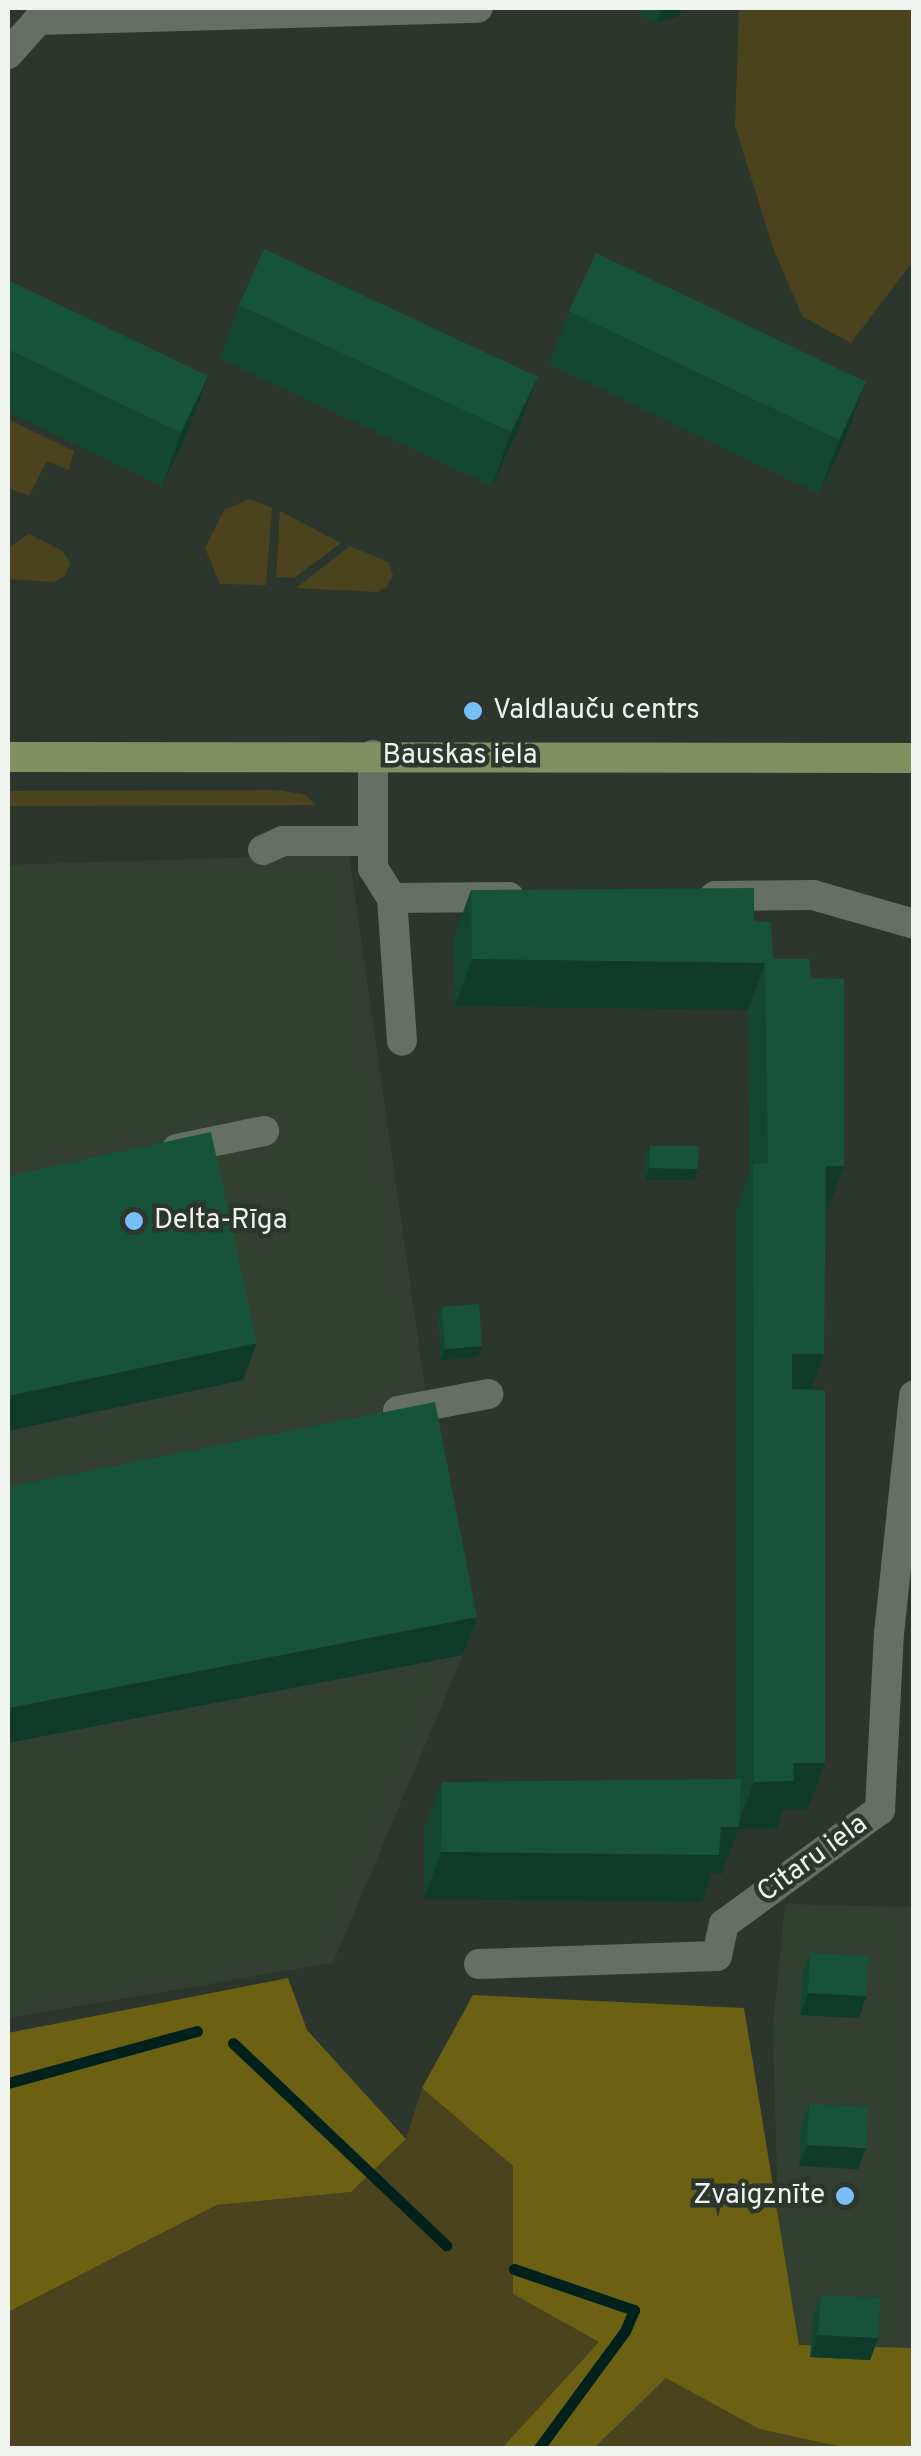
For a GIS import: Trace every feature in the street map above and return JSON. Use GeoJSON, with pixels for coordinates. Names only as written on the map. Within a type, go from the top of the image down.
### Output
{"type":"FeatureCollection","features":[{"type":"Feature","properties":{"kind":"main road","name":"Bauskas iela"},"geometry":{"type":"LineString","coordinates":[[8,757],[914,758]]}},
{"type":"Feature","properties":{"kind":"street"},"geometry":{"type":"LineString","coordinates":[[8,54],[44,14],[478,8]]}},
{"type":"Feature","properties":{"kind":"street"},"geometry":{"type":"LineString","coordinates":[[373,755],[373,868],[392,898],[402,1041]]}},
{"type":"Feature","properties":{"kind":"street"},"geometry":{"type":"LineString","coordinates":[[263,850],[283,841],[372,841]]}},
{"type":"Feature","properties":{"kind":"street"},"geometry":{"type":"LineString","coordinates":[[686,896],[813,895],[914,924]]}},
{"type":"Feature","properties":{"kind":"street"},"geometry":{"type":"LineString","coordinates":[[392,898],[549,897]]}},
{"type":"Feature","properties":{"kind":"street"},"geometry":{"type":"LineString","coordinates":[[154,1154],[264,1130]]}},
{"type":"Feature","properties":{"kind":"street"},"geometry":{"type":"LineString","coordinates":[[359,1418],[488,1394]]}},
{"type":"Feature","properties":{"kind":"street","name":"Cītaru iela"},"geometry":{"type":"LineString","coordinates":[[480,1964],[717,1956],[724,1924],[880,1810],[888,1634],[914,1395]]}},
{"type":"Feature","properties":{"kind":"shaded area"},"geometry":{"type":"Polygon","coordinates":[[[739,8],[913,8],[913,261],[851,343],[803,317],[774,251],[735,126],[739,8]]]}},
{"type":"Feature","properties":{"kind":"shaded area"},"geometry":{"type":"Polygon","coordinates":[[[8,419],[74,451],[69,470],[47,461],[29,496],[8,488],[8,419]]]}},
{"type":"Feature","properties":{"kind":"shaded area"},"geometry":{"type":"Polygon","coordinates":[[[249,499],[272,508],[266,585],[220,584],[205,548],[224,510],[249,499]]]}},
{"type":"Feature","properties":{"kind":"shaded area"},"geometry":{"type":"Polygon","coordinates":[[[280,511],[341,543],[294,578],[276,577],[280,511]]]}},
{"type":"Feature","properties":{"kind":"shaded area"},"geometry":{"type":"Polygon","coordinates":[[[29,534],[63,551],[70,563],[65,576],[53,582],[8,579],[8,548],[29,534]]]}},
{"type":"Feature","properties":{"kind":"shaded area"},"geometry":{"type":"Polygon","coordinates":[[[350,546],[388,562],[393,575],[387,587],[377,592],[296,588],[350,546]]]}},
{"type":"Feature","properties":{"kind":"shaded area"},"geometry":{"type":"Polygon","coordinates":[[[278,790],[306,795],[316,805],[8,806],[8,791],[278,790]]]}},
{"type":"Feature","properties":{"kind":"shaded area"},"geometry":{"type":"Polygon","coordinates":[[[349,854],[463,1655],[333,1963],[8,2018],[8,865],[349,854]]]}},
{"type":"Feature","properties":{"kind":"shaded area","name":"Zvaigznīte"},"geometry":{"type":"Polygon","coordinates":[[[785,1904],[913,1907],[913,2383],[782,2366],[773,2027],[785,1904]]]}},
{"type":"Feature","properties":{"kind":"shaded area"},"geometry":{"type":"Polygon","coordinates":[[[288,1978],[307,2030],[406,2139],[351,2192],[217,2205],[8,2312],[8,2033],[288,1978]]]}},
{"type":"Feature","properties":{"kind":"shaded area"},"geometry":{"type":"Polygon","coordinates":[[[473,1995],[744,2008],[799,2345],[913,2348],[913,2448],[847,2448],[759,2429],[666,2378],[594,2448],[502,2448],[599,2342],[513,2294],[513,2166],[422,2088],[473,1995]]]}},
{"type":"Feature","properties":{"kind":"shaded area"},"geometry":{"type":"Polygon","coordinates":[[[422,2088],[514,2166],[513,2294],[600,2342],[502,2448],[8,2448],[8,2312],[218,2205],[351,2192],[406,2139],[422,2088]]]}},
{"type":"Feature","properties":{"kind":"shaded area"},"geometry":{"type":"Polygon","coordinates":[[[666,2378],[759,2429],[847,2448],[594,2448],[666,2378]]]}},
{"type":"Feature","properties":{"kind":"building"},"geometry":{"type":"Polygon","coordinates":[[[264,249],[538,377],[511,432],[239,305],[264,249]]]}},
{"type":"Feature","properties":{"kind":"building"},"geometry":{"type":"Polygon","coordinates":[[[596,253],[866,382],[839,440],[569,311],[596,253]]]}},
{"type":"Feature","properties":{"kind":"building"},"geometry":{"type":"Polygon","coordinates":[[[8,280],[208,376],[181,433],[8,349],[8,280]]]}},
{"type":"Feature","properties":{"kind":"building"},"geometry":{"type":"Polygon","coordinates":[[[754,888],[754,921],[771,922],[773,959],[810,959],[811,978],[844,979],[844,1166],[826,1166],[824,1354],[792,1354],[792,1389],[825,1390],[825,1763],[793,1763],[794,1781],[754,1782],[753,1164],[768,1163],[765,963],[472,959],[471,890],[754,888]]]}},
{"type":"Feature","properties":{"kind":"building"},"geometry":{"type":"Polygon","coordinates":[[[211,1132],[257,1343],[8,1396],[8,1176],[211,1132]]]}},
{"type":"Feature","properties":{"kind":"building"},"geometry":{"type":"Polygon","coordinates":[[[650,1146],[699,1146],[698,1169],[649,1168],[650,1146]]]}},
{"type":"Feature","properties":{"kind":"building"},"geometry":{"type":"Polygon","coordinates":[[[479,1304],[482,1346],[445,1349],[442,1307],[479,1304]]]}},
{"type":"Feature","properties":{"kind":"building"},"geometry":{"type":"Polygon","coordinates":[[[435,1402],[477,1617],[8,1708],[8,1487],[435,1402]]]}},
{"type":"Feature","properties":{"kind":"building"},"geometry":{"type":"Polygon","coordinates":[[[741,1779],[739,1827],[721,1827],[719,1855],[441,1852],[442,1782],[741,1779]]]}},
{"type":"Feature","properties":{"kind":"building"},"geometry":{"type":"Polygon","coordinates":[[[810,1953],[869,1956],[866,1996],[808,1993],[810,1953]]]}},
{"type":"Feature","properties":{"kind":"building"},"geometry":{"type":"Polygon","coordinates":[[[809,2104],[868,2107],[866,2148],[807,2145],[809,2104]]]}},
{"type":"Feature","properties":{"kind":"building"},"geometry":{"type":"Polygon","coordinates":[[[821,2295],[880,2298],[878,2338],[818,2335],[821,2295]]]}},
{"type":"Feature","properties":{"kind":"waterway"},"geometry":{"type":"LineString","coordinates":[[8,2083],[197,2031]]}},
{"type":"Feature","properties":{"kind":"waterway"},"geometry":{"type":"LineString","coordinates":[[233,2043],[446,2245]]}},
{"type":"Feature","properties":{"kind":"waterway"},"geometry":{"type":"LineString","coordinates":[[514,2269],[634,2310],[625,2331],[539,2448]]}},
{"type":"Feature","properties":{"kind":"place","name":"Valdlauču centrs"},"geometry":{"type":"Point","coordinates":[473,711]}},
{"type":"Feature","properties":{"kind":"place","name":"Delta-Rīga"},"geometry":{"type":"Point","coordinates":[134,1221]}},
{"type":"Feature","properties":{"kind":"place","name":"Zvaigznīte"},"geometry":{"type":"Point","coordinates":[845,2196]}}]}
